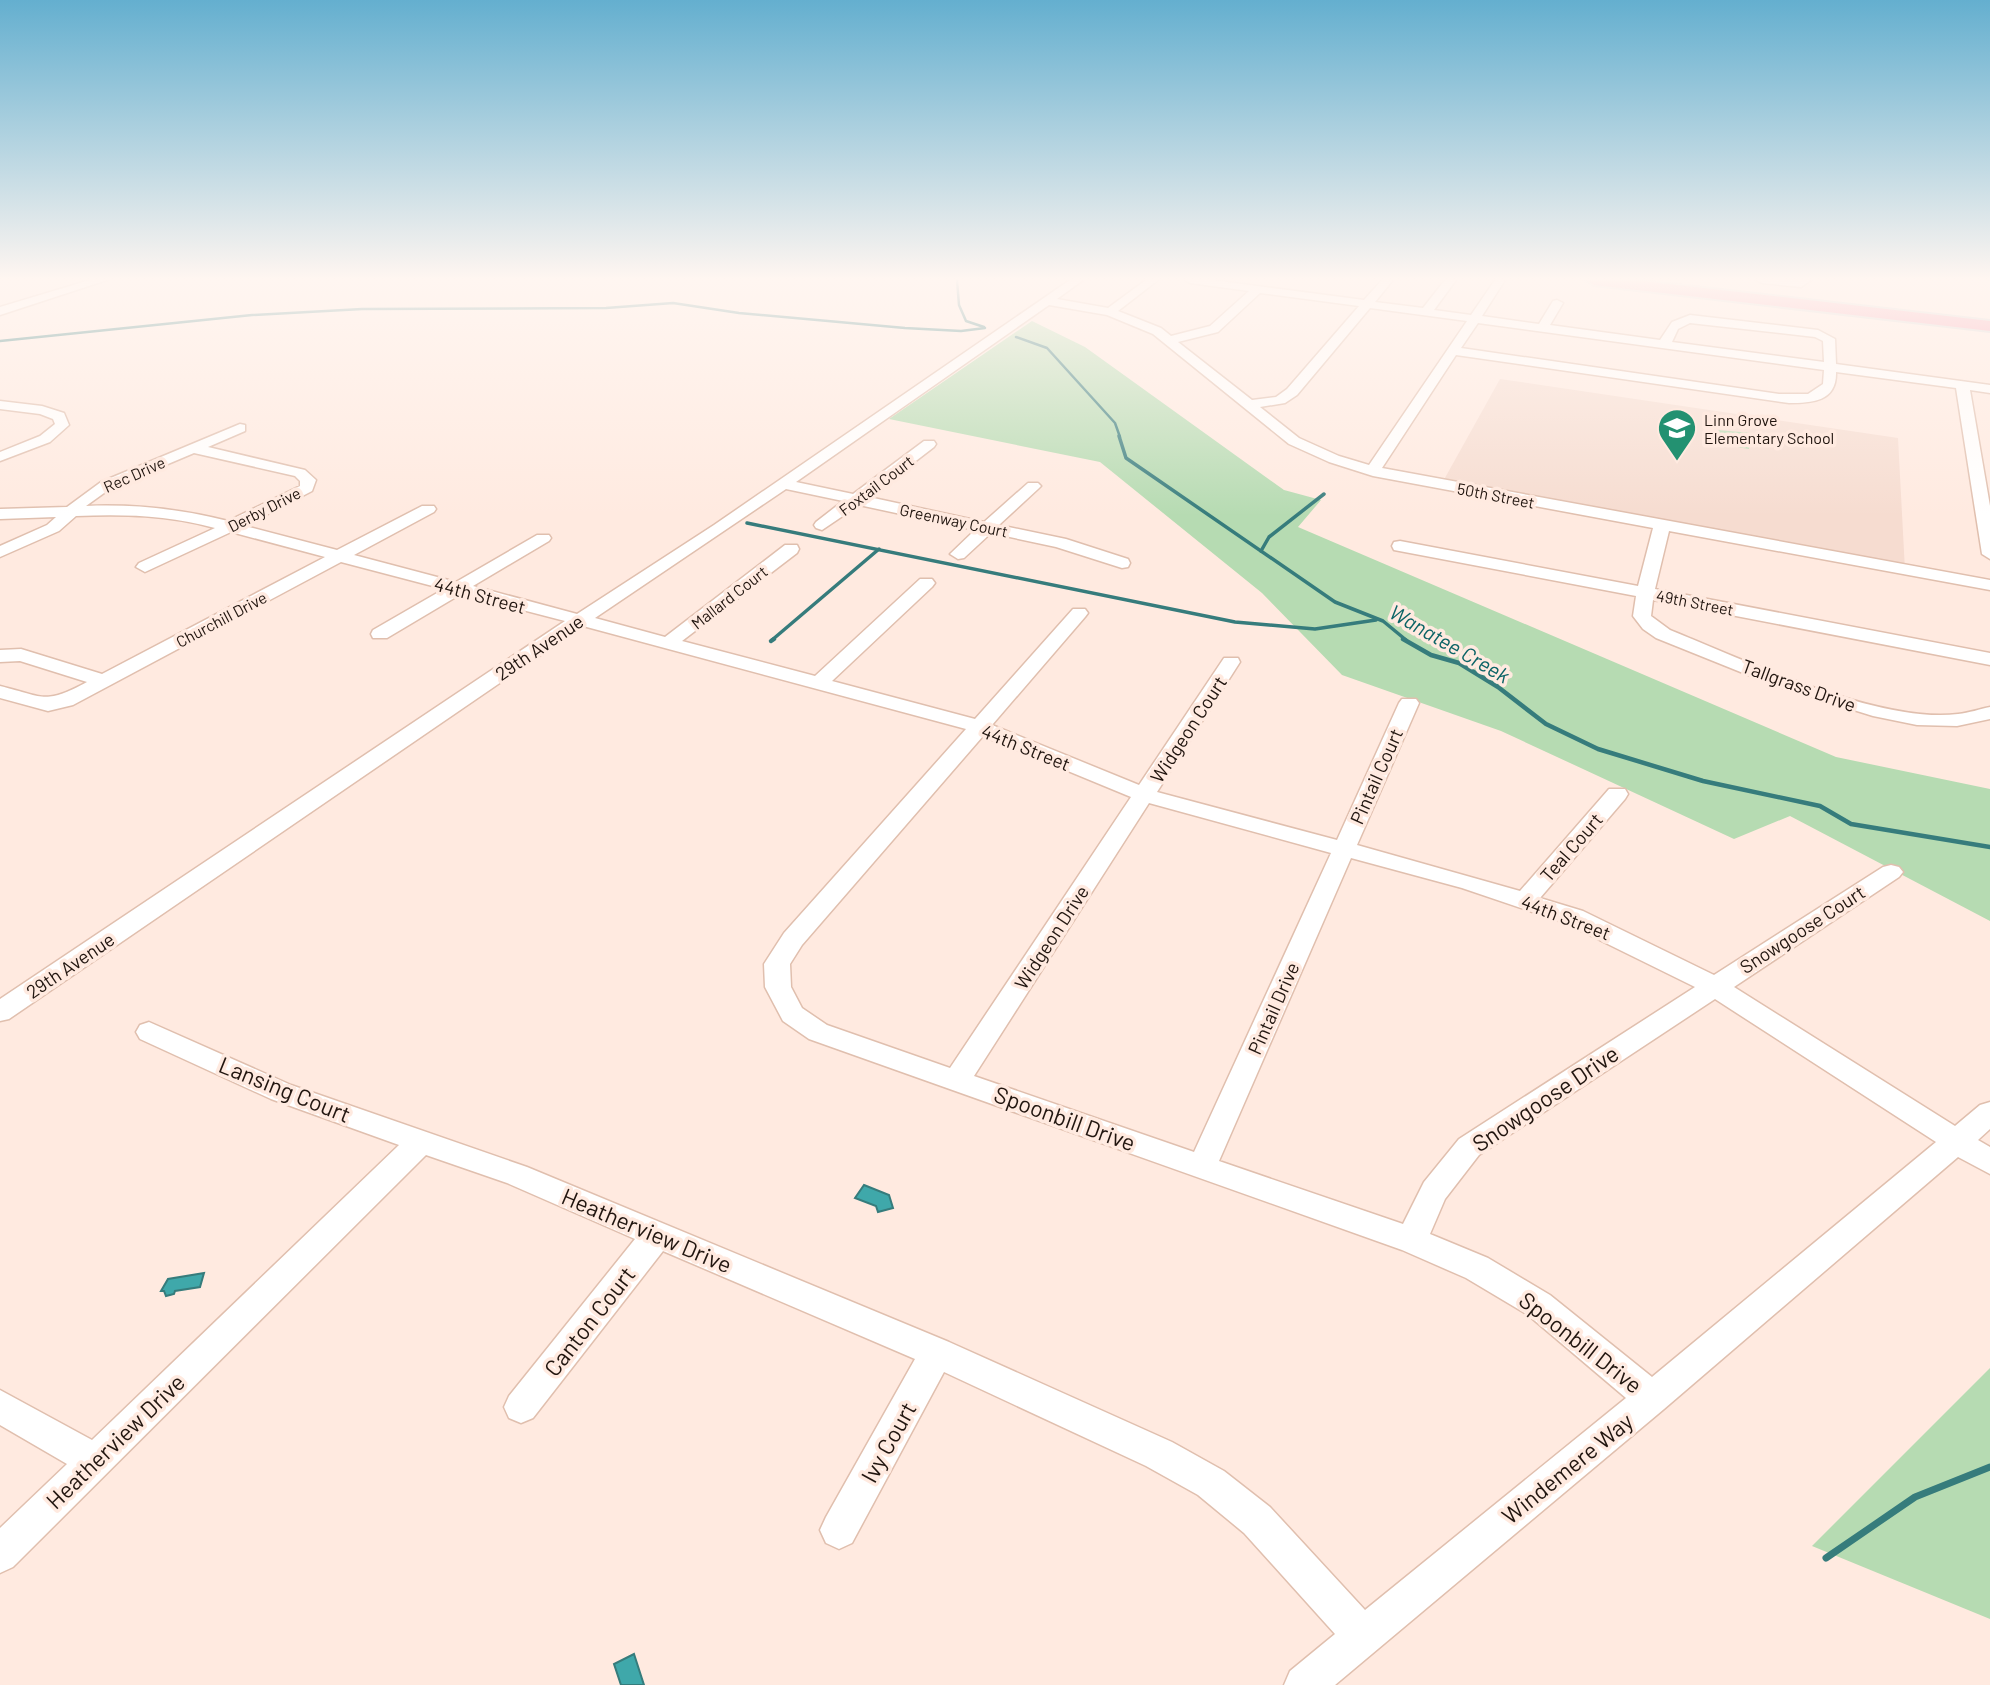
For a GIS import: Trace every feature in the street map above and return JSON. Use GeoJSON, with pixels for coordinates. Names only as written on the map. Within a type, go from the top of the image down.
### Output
{"type":"FeatureCollection","features":[{"type":"Feature","properties":{"kind":"street","name":"29th Avenue"},"geometry":{"type":"LineString","coordinates":[[0,1012],[785,484],[964,359]]}},
{"type":"Feature","properties":{"kind":"street","name":"50th Street"},"geometry":{"type":"LineString","coordinates":[[1192,359],[1294,442],[1334,459],[1373,471],[1990,585]]}},
{"type":"Feature","properties":{"kind":"street"},"geometry":{"type":"LineString","coordinates":[[1248,405],[1280,400],[1292,392],[1321,359]]}},
{"type":"Feature","properties":{"kind":"street"},"geometry":{"type":"LineString","coordinates":[[1373,471],[1448,359]]}},
{"type":"Feature","properties":{"kind":"street"},"geometry":{"type":"LineString","coordinates":[[1506,359],[1782,398],[1802,398],[1827,390],[1830,385],[1830,359]]}},
{"type":"Feature","properties":{"kind":"street"},"geometry":{"type":"LineString","coordinates":[[1767,359],[1990,389]]}},
{"type":"Feature","properties":{"kind":"street"},"geometry":{"type":"LineString","coordinates":[[1962,385],[1990,554]]}},
{"type":"Feature","properties":{"kind":"street"},"geometry":{"type":"LineString","coordinates":[[0,405],[54,414],[61,419],[62,425],[45,439],[0,457]]}},
{"type":"Feature","properties":{"kind":"street","name":"Rec Drive"},"geometry":{"type":"LineString","coordinates":[[0,552],[52,528],[106,485],[240,428]]}},
{"type":"Feature","properties":{"kind":"street","name":"Foxtail Court"},"geometry":{"type":"LineString","coordinates":[[822,525],[929,444]]}},
{"type":"Feature","properties":{"kind":"street","name":"Derby Drive"},"geometry":{"type":"LineString","coordinates":[[145,567],[307,488],[308,480],[300,473],[193,448]]}},
{"type":"Feature","properties":{"kind":"street","name":"Greenway Court"},"geometry":{"type":"LineString","coordinates":[[785,484],[988,526],[1060,543],[1122,563]]}},
{"type":"Feature","properties":{"kind":"street"},"geometry":{"type":"LineString","coordinates":[[958,554],[1033,486]]}},
{"type":"Feature","properties":{"kind":"street","name":"44th Street"},"geometry":{"type":"LineString","coordinates":[[0,514],[74,509],[158,512],[230,527],[979,727],[1144,795],[1525,900],[1621,939],[1713,986],[1990,1162]]}},
{"type":"Feature","properties":{"kind":"street"},"geometry":{"type":"LineString","coordinates":[[339,557],[428,509]]}},
{"type":"Feature","properties":{"kind":"street"},"geometry":{"type":"LineString","coordinates":[[1644,593],[1662,526]]}},
{"type":"Feature","properties":{"kind":"street"},"geometry":{"type":"LineString","coordinates":[[380,634],[543,538]]}},
{"type":"Feature","properties":{"kind":"street","name":"49th Street"},"geometry":{"type":"LineString","coordinates":[[1400,546],[1990,659]]}},
{"type":"Feature","properties":{"kind":"street","name":"Mallard Court"},"geometry":{"type":"LineString","coordinates":[[666,645],[791,549]]}},
{"type":"Feature","properties":{"kind":"street","name":"Churchill Drive"},"geometry":{"type":"LineString","coordinates":[[0,692],[48,705],[65,701],[339,557]]}},
{"type":"Feature","properties":{"kind":"street"},"geometry":{"type":"LineString","coordinates":[[818,684],[926,583]]}},
{"type":"Feature","properties":{"kind":"street","name":"Tallgrass Drive"},"geometry":{"type":"LineString","coordinates":[[1644,593],[1642,616],[1656,630],[1824,696],[1861,709],[1906,717],[1942,720],[1986,718]]}},
{"type":"Feature","properties":{"kind":"street"},"geometry":{"type":"LineString","coordinates":[[979,727],[1079,613]]}},
{"type":"Feature","properties":{"kind":"street"},"geometry":{"type":"LineString","coordinates":[[0,656],[21,655],[103,681]]}},
{"type":"Feature","properties":{"kind":"street","name":"Widgeon Court"},"geometry":{"type":"LineString","coordinates":[[1144,795],[1231,662]]}},
{"type":"Feature","properties":{"kind":"street","name":"Pintail Court"},"geometry":{"type":"LineString","coordinates":[[1344,849],[1409,703]]}},
{"type":"Feature","properties":{"kind":"street","name":"Spoonbill Drive"},"geometry":{"type":"LineString","coordinates":[[979,727],[793,939],[776,964],[778,987],[792,1014],[818,1032],[1413,1241],[1477,1268],[1539,1305],[1652,1398]]}},
{"type":"Feature","properties":{"kind":"street","name":"Teal Court"},"geometry":{"type":"LineString","coordinates":[[1525,900],[1617,794]]}},
{"type":"Feature","properties":{"kind":"street","name":"Widgeon Drive"},"geometry":{"type":"LineString","coordinates":[[957,1079],[1144,795]]}},
{"type":"Feature","properties":{"kind":"street","name":"Pintail Drive"},"geometry":{"type":"LineString","coordinates":[[1202,1167],[1344,849]]}},
{"type":"Feature","properties":{"kind":"street","name":"Snowgoose Court"},"geometry":{"type":"LineString","coordinates":[[1713,986],[1891,872]]}},
{"type":"Feature","properties":{"kind":"street","name":"Snowgoose Drive"},"geometry":{"type":"LineString","coordinates":[[1413,1241],[1420,1216],[1433,1190],[1447,1169],[1469,1147],[1713,986]]}},
{"type":"Feature","properties":{"kind":"street","name":"Lansing Court"},"geometry":{"type":"LineString","coordinates":[[149,1032],[281,1092],[422,1141]]}},
{"type":"Feature","properties":{"kind":"street","name":"Windemere Way"},"geometry":{"type":"LineString","coordinates":[[1304,1685],[1652,1398],[1990,1113]]}},
{"type":"Feature","properties":{"kind":"street","name":"Heatherview Drive"},"geometry":{"type":"LineString","coordinates":[[0,1554],[422,1141],[517,1175],[937,1353],[1159,1454],[1211,1483],[1265,1529],[1362,1635]]}},
{"type":"Feature","properties":{"kind":"street","name":"Canton Court"},"geometry":{"type":"LineString","coordinates":[[521,1407],[657,1235]]}},
{"type":"Feature","properties":{"kind":"street","name":"Ivy Court"},"geometry":{"type":"LineString","coordinates":[[839,1530],[937,1353]]}},
{"type":"Feature","properties":{"kind":"street"},"geometry":{"type":"LineString","coordinates":[[0,1406],[94,1461]]}},
{"type":"Feature","properties":{"kind":"shaded area","name":"Linn Grove Elementary School"},"geometry":{"type":"Polygon","coordinates":[[[1500,379],[1898,438],[1905,570],[1441,485],[1500,379]]]}},
{"type":"Feature","properties":{"kind":"green space"},"geometry":{"type":"Polygon","coordinates":[[[977,359],[1101,359],[1284,490],[1321,500],[1298,527],[1836,757],[1990,789],[1990,921],[1790,816],[1734,839],[1501,731],[1342,675],[1262,593],[1100,462],[889,419],[977,359]]]}},
{"type":"Feature","properties":{"kind":"green space"},"geometry":{"type":"Polygon","coordinates":[[[1717,430],[1752,433],[1749,449],[1712,443],[1717,430]]]}},
{"type":"Feature","properties":{"kind":"green space"},"geometry":{"type":"Polygon","coordinates":[[[1990,1368],[1990,1619],[1812,1546],[1990,1368]]]}},
{"type":"Feature","properties":{"kind":"water"},"geometry":{"type":"Polygon","coordinates":[[[864,1185],[889,1195],[893,1208],[878,1212],[876,1206],[855,1198],[864,1185]]]}},
{"type":"Feature","properties":{"kind":"water"},"geometry":{"type":"Polygon","coordinates":[[[204,1273],[200,1287],[175,1291],[174,1294],[166,1296],[164,1291],[161,1291],[168,1279],[204,1273]]]}},
{"type":"Feature","properties":{"kind":"water"},"geometry":{"type":"Polygon","coordinates":[[[634,1654],[644,1685],[621,1685],[614,1664],[634,1654]]]}},
{"type":"Feature","properties":{"kind":"waterway","name":"Wanatee Creek"},"geometry":{"type":"LineString","coordinates":[[1057,359],[1115,423],[1120,437]]}},
{"type":"Feature","properties":{"kind":"waterway","name":"Wanatee Creek"},"geometry":{"type":"LineString","coordinates":[[1119,436],[1126,458],[1335,602],[1383,621],[1406,640]]}},
{"type":"Feature","properties":{"kind":"waterway"},"geometry":{"type":"LineString","coordinates":[[1261,551],[1269,537],[1324,494]]}},
{"type":"Feature","properties":{"kind":"waterway"},"geometry":{"type":"LineString","coordinates":[[747,523],[878,550]]}},
{"type":"Feature","properties":{"kind":"waterway"},"geometry":{"type":"LineString","coordinates":[[772,640],[878,550]]}},
{"type":"Feature","properties":{"kind":"waterway"},"geometry":{"type":"LineString","coordinates":[[878,550],[1235,622],[1315,629],[1376,620]]}},
{"type":"Feature","properties":{"kind":"waterway","name":"Wanatee Creek"},"geometry":{"type":"LineString","coordinates":[[1403,639],[1431,655],[1459,663],[1498,687],[1546,724],[1598,749],[1703,781],[1820,806],[1851,824],[1990,847]]}},
{"type":"Feature","properties":{"kind":"waterway"},"geometry":{"type":"LineString","coordinates":[[1826,1558],[1915,1497],[1990,1467]]}},
{"type":"Feature","properties":{"kind":"place","name":"Linn Grove Elementary School"},"geometry":{"type":"Point","coordinates":[1677,462]}}]}
